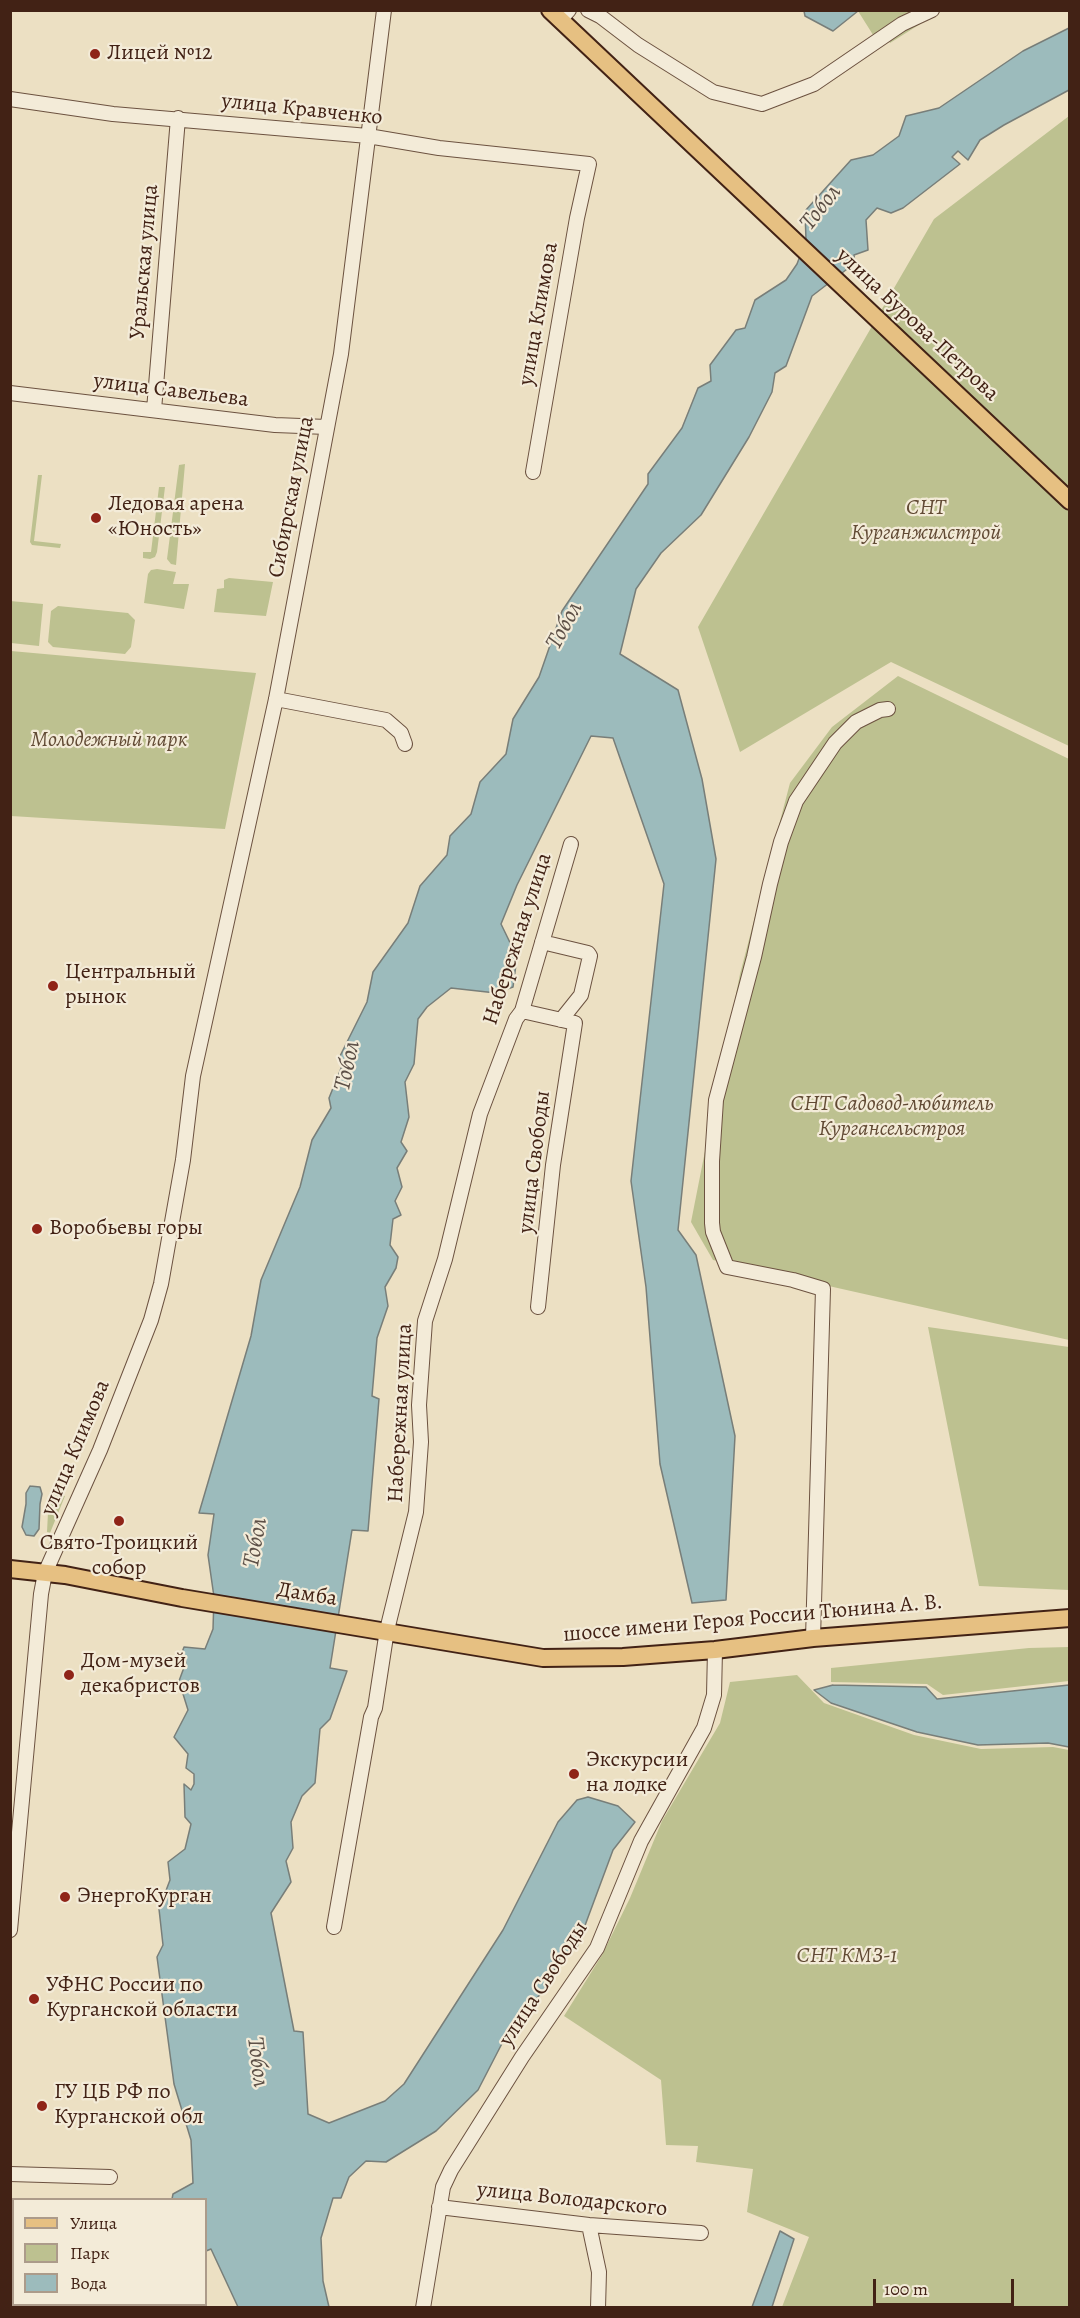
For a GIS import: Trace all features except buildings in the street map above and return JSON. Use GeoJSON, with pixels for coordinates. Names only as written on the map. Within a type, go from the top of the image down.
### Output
{"type":"FeatureCollection","features":[{"type":"Feature","properties":{"kind":"main road","name":"улица Бурова-Петрова"},"geometry":{"type":"LineString","coordinates":[[559,14],[694,148],[1070,501]]}},
{"type":"Feature","properties":{"kind":"main road","name":"Дамба"},"geometry":{"type":"LineString","coordinates":[[10,1569],[387,1630]]}},
{"type":"Feature","properties":{"kind":"main road","name":"шоссе имени Героя России Тюнина А. В."},"geometry":{"type":"LineString","coordinates":[[387,1630],[543,1658],[623,1657],[715,1650],[813,1638],[1070,1618]]}},
{"type":"Feature","properties":{"kind":"street","name":"Сибирская улица"},"geometry":{"type":"LineString","coordinates":[[214,987],[276,699],[346,318],[384,10]]}},
{"type":"Feature","properties":{"kind":"street"},"geometry":{"type":"LineString","coordinates":[[588,10],[600,16],[638,45],[713,92],[762,104],[814,84],[902,24],[932,10]]}},
{"type":"Feature","properties":{"kind":"street","name":"улица Кравченко"},"geometry":{"type":"LineString","coordinates":[[10,99],[103,113],[178,118],[319,134],[368,136],[439,148],[589,164]]}},
{"type":"Feature","properties":{"kind":"street","name":"Уральская улица"},"geometry":{"type":"LineString","coordinates":[[154,410],[178,118]]}},
{"type":"Feature","properties":{"kind":"street","name":"улица Климова"},"geometry":{"type":"LineString","coordinates":[[533,472],[577,218],[589,164]]}},
{"type":"Feature","properties":{"kind":"street","name":"улица Савельева"},"geometry":{"type":"LineString","coordinates":[[10,393],[275,425],[327,427]]}},
{"type":"Feature","properties":{"kind":"street"},"geometry":{"type":"LineString","coordinates":[[276,699],[386,720],[401,733],[405,744]]}},
{"type":"Feature","properties":{"kind":"street"},"geometry":{"type":"LineString","coordinates":[[813,1638],[823,1289],[793,1280],[728,1267],[713,1232],[712,1223],[712,1161],[716,1100],[754,957],[781,842],[796,801],[835,742],[856,722],[880,710],[888,709]]}},
{"type":"Feature","properties":{"kind":"street","name":"Набережная улица"},"geometry":{"type":"LineString","coordinates":[[334,1927],[371,1717],[375,1708],[387,1630],[416,1512],[421,1442],[419,1405],[425,1322],[445,1258],[480,1114],[516,1019],[522,1011],[571,844]]}},
{"type":"Feature","properties":{"kind":"street","name":"улица Свободы"},"geometry":{"type":"LineString","coordinates":[[538,1307],[568,1021],[581,995],[590,956],[588,952],[542,942]]}},
{"type":"Feature","properties":{"kind":"street","name":"улица Климова"},"geometry":{"type":"LineString","coordinates":[[10,1930],[41,1594],[45,1573],[100,1450],[151,1320],[161,1284],[183,1160],[193,1076],[214,987]]}},
{"type":"Feature","properties":{"kind":"street"},"geometry":{"type":"LineString","coordinates":[[522,1011],[568,1021]]}},
{"type":"Feature","properties":{"kind":"street","name":"улица Свободы"},"geometry":{"type":"LineString","coordinates":[[423,2307],[443,2187],[451,2170],[522,2057],[597,1948],[641,1841],[704,1728],[714,1695],[715,1650]]}},
{"type":"Feature","properties":{"kind":"street"},"geometry":{"type":"LineString","coordinates":[[10,2174],[110,2177]]}},
{"type":"Feature","properties":{"kind":"street","name":"улица Володарского"},"geometry":{"type":"LineString","coordinates":[[439,2207],[589,2225],[700,2233]]}},
{"type":"Feature","properties":{"kind":"street"},"geometry":{"type":"LineString","coordinates":[[589,2225],[599,2272],[598,2307]]}},
{"type":"Feature","properties":{"kind":"green space"},"geometry":{"type":"Polygon","coordinates":[[[858,11],[941,11],[890,43],[883,33],[875,38],[858,11]]]}},
{"type":"Feature","properties":{"kind":"green space","name":"СНТ Курганжилстрой"},"geometry":{"type":"Polygon","coordinates":[[[1069,116],[1069,746],[891,662],[740,752],[698,627],[934,219],[1069,116]]]}},
{"type":"Feature","properties":{"kind":"green space"},"geometry":{"type":"Polygon","coordinates":[[[185,464],[176,565],[171,564],[167,559],[179,465],[185,464]]]}},
{"type":"Feature","properties":{"kind":"green space"},"geometry":{"type":"Polygon","coordinates":[[[38,475],[42,475],[34,541],[61,544],[60,548],[32,545],[30,542],[38,475]]]}},
{"type":"Feature","properties":{"kind":"green space"},"geometry":{"type":"Polygon","coordinates":[[[159,487],[165,487],[157,552],[155,557],[143,558],[143,552],[151,552],[159,487]]]}},
{"type":"Feature","properties":{"kind":"green space"},"geometry":{"type":"Polygon","coordinates":[[[151,570],[176,572],[173,584],[189,584],[184,609],[144,603],[148,574],[151,570]]]}},
{"type":"Feature","properties":{"kind":"green space"},"geometry":{"type":"Polygon","coordinates":[[[229,578],[273,582],[266,616],[214,612],[217,589],[224,588],[224,580],[229,578]]]}},
{"type":"Feature","properties":{"kind":"green space"},"geometry":{"type":"Polygon","coordinates":[[[10,601],[43,604],[39,646],[11,643],[10,601]]]}},
{"type":"Feature","properties":{"kind":"green space"},"geometry":{"type":"Polygon","coordinates":[[[58,606],[128,613],[135,620],[131,647],[125,654],[53,647],[48,642],[51,611],[58,606]]]}},
{"type":"Feature","properties":{"kind":"green space","name":"Молодежный парк"},"geometry":{"type":"Polygon","coordinates":[[[11,651],[256,673],[225,829],[11,816],[11,651]]]}},
{"type":"Feature","properties":{"kind":"green space","name":"СНТ Садовод-любитель Кургансельстроя"},"geometry":{"type":"Polygon","coordinates":[[[898,676],[1069,759],[1069,1340],[713,1260],[691,1222],[740,974],[790,783],[832,727],[898,676]]]}},
{"type":"Feature","properties":{"kind":"green space"},"geometry":{"type":"Polygon","coordinates":[[[928,1327],[1069,1347],[1069,1590],[979,1586],[928,1327]]]}},
{"type":"Feature","properties":{"kind":"green space"},"geometry":{"type":"Polygon","coordinates":[[[49,1493],[65,1496],[50,1533],[47,1532],[49,1493]]]}},
{"type":"Feature","properties":{"kind":"green space"},"geometry":{"type":"Polygon","coordinates":[[[1069,1647],[1069,1681],[943,1695],[927,1684],[831,1682],[831,1668],[1029,1648],[1069,1647]]]}},
{"type":"Feature","properties":{"kind":"green space","name":"СНТ КМЗ-1"},"geometry":{"type":"Polygon","coordinates":[[[797,1675],[824,1703],[914,1735],[981,1749],[1053,1747],[1069,1750],[1069,2307],[782,2307],[809,2237],[747,2212],[753,2169],[696,2162],[698,2146],[666,2145],[661,2080],[564,2016],[602,1955],[630,1898],[662,1821],[720,1723],[730,1682],[797,1675]]]}},
{"type":"Feature","properties":{"kind":"water"},"geometry":{"type":"Polygon","coordinates":[[[804,10],[858,11],[833,31],[805,16],[804,10]]]}},
{"type":"Feature","properties":{"kind":"water","name":"Тобол"},"geometry":{"type":"Polygon","coordinates":[[[1069,28],[1069,90],[980,140],[968,160],[958,151],[952,157],[960,164],[903,208],[891,213],[877,208],[866,220],[868,250],[854,255],[855,263],[812,296],[786,366],[775,373],[772,392],[749,437],[701,515],[661,553],[636,589],[620,654],[678,690],[702,779],[716,859],[678,1230],[696,1255],[735,1436],[726,1600],[692,1603],[660,1464],[646,1287],[631,1181],[664,884],[613,738],[591,736],[517,885],[501,924],[517,957],[513,987],[496,993],[451,988],[427,1007],[418,1019],[414,1064],[405,1082],[409,1117],[401,1142],[407,1151],[397,1168],[402,1187],[395,1201],[401,1215],[393,1219],[390,1245],[398,1257],[396,1268],[385,1287],[388,1306],[377,1338],[372,1396],[379,1399],[368,1531],[352,1530],[330,1668],[347,1671],[330,1719],[320,1729],[315,1783],[302,1796],[291,1822],[293,1848],[286,1861],[291,1882],[271,1913],[294,2031],[303,2032],[308,2114],[329,2123],[385,2101],[404,2084],[503,1930],[558,1822],[577,1800],[588,1797],[618,1806],[635,1822],[613,1850],[577,1947],[561,1956],[545,1989],[510,2028],[478,2090],[436,2131],[386,2162],[366,2161],[349,2177],[341,2198],[333,2198],[321,2238],[323,2281],[329,2307],[238,2307],[211,2249],[207,2251],[207,2198],[172,2198],[173,2194],[193,2183],[191,2140],[174,2084],[157,1957],[163,1945],[159,1909],[170,1880],[168,1862],[185,1849],[191,1824],[185,1817],[184,1784],[191,1790],[194,1784],[194,1774],[186,1768],[188,1754],[174,1737],[188,1710],[179,1681],[186,1662],[180,1658],[184,1647],[205,1649],[213,1629],[214,1597],[208,1555],[214,1514],[199,1513],[251,1336],[261,1280],[300,1187],[312,1140],[331,1108],[329,1098],[342,1066],[339,1058],[367,1002],[373,972],[408,923],[420,886],[447,855],[450,836],[471,814],[480,782],[506,754],[513,719],[539,677],[562,611],[648,484],[648,474],[682,428],[698,388],[711,381],[710,365],[736,330],[745,328],[755,300],[786,280],[797,264],[806,240],[805,211],[851,160],[873,155],[899,136],[906,116],[939,108],[1023,51],[1069,28]]]}},
{"type":"Feature","properties":{"kind":"water"},"geometry":{"type":"Polygon","coordinates":[[[30,1486],[40,1487],[42,1494],[39,1529],[34,1536],[26,1535],[22,1527],[26,1493],[30,1486]]]}},
{"type":"Feature","properties":{"kind":"water"},"geometry":{"type":"Polygon","coordinates":[[[833,1685],[926,1687],[937,1699],[1069,1685],[1069,1747],[1048,1743],[978,1745],[917,1732],[831,1703],[814,1690],[833,1685]]]}},
{"type":"Feature","properties":{"kind":"water"},"geometry":{"type":"Polygon","coordinates":[[[780,2231],[794,2239],[772,2307],[752,2307],[780,2231]]]}},
{"type":"Feature","properties":{"kind":"place","name":"Лицей №12"},"geometry":{"type":"Point","coordinates":[95,54]}},
{"type":"Feature","properties":{"kind":"place","name":"Ледовая арена «Юность»"},"geometry":{"type":"Point","coordinates":[96,518]}},
{"type":"Feature","properties":{"kind":"place","name":"Центральный рынок"},"geometry":{"type":"Point","coordinates":[53,986]}},
{"type":"Feature","properties":{"kind":"place","name":"Воробьевы горы"},"geometry":{"type":"Point","coordinates":[37,1229]}},
{"type":"Feature","properties":{"kind":"place","name":"Свято-Троицкий собор"},"geometry":{"type":"Point","coordinates":[119,1521]}},
{"type":"Feature","properties":{"kind":"place","name":"Дом-музей декабристов"},"geometry":{"type":"Point","coordinates":[69,1675]}},
{"type":"Feature","properties":{"kind":"place","name":"Экскурсии на лодке"},"geometry":{"type":"Point","coordinates":[574,1774]}},
{"type":"Feature","properties":{"kind":"place","name":"ЭнергоКурган"},"geometry":{"type":"Point","coordinates":[65,1897]}},
{"type":"Feature","properties":{"kind":"place","name":"УФНС России по Курганской области"},"geometry":{"type":"Point","coordinates":[34,1999]}},
{"type":"Feature","properties":{"kind":"place","name":"ГУ ЦБ РФ по Курганской обл"},"geometry":{"type":"Point","coordinates":[42,2106]}}]}
